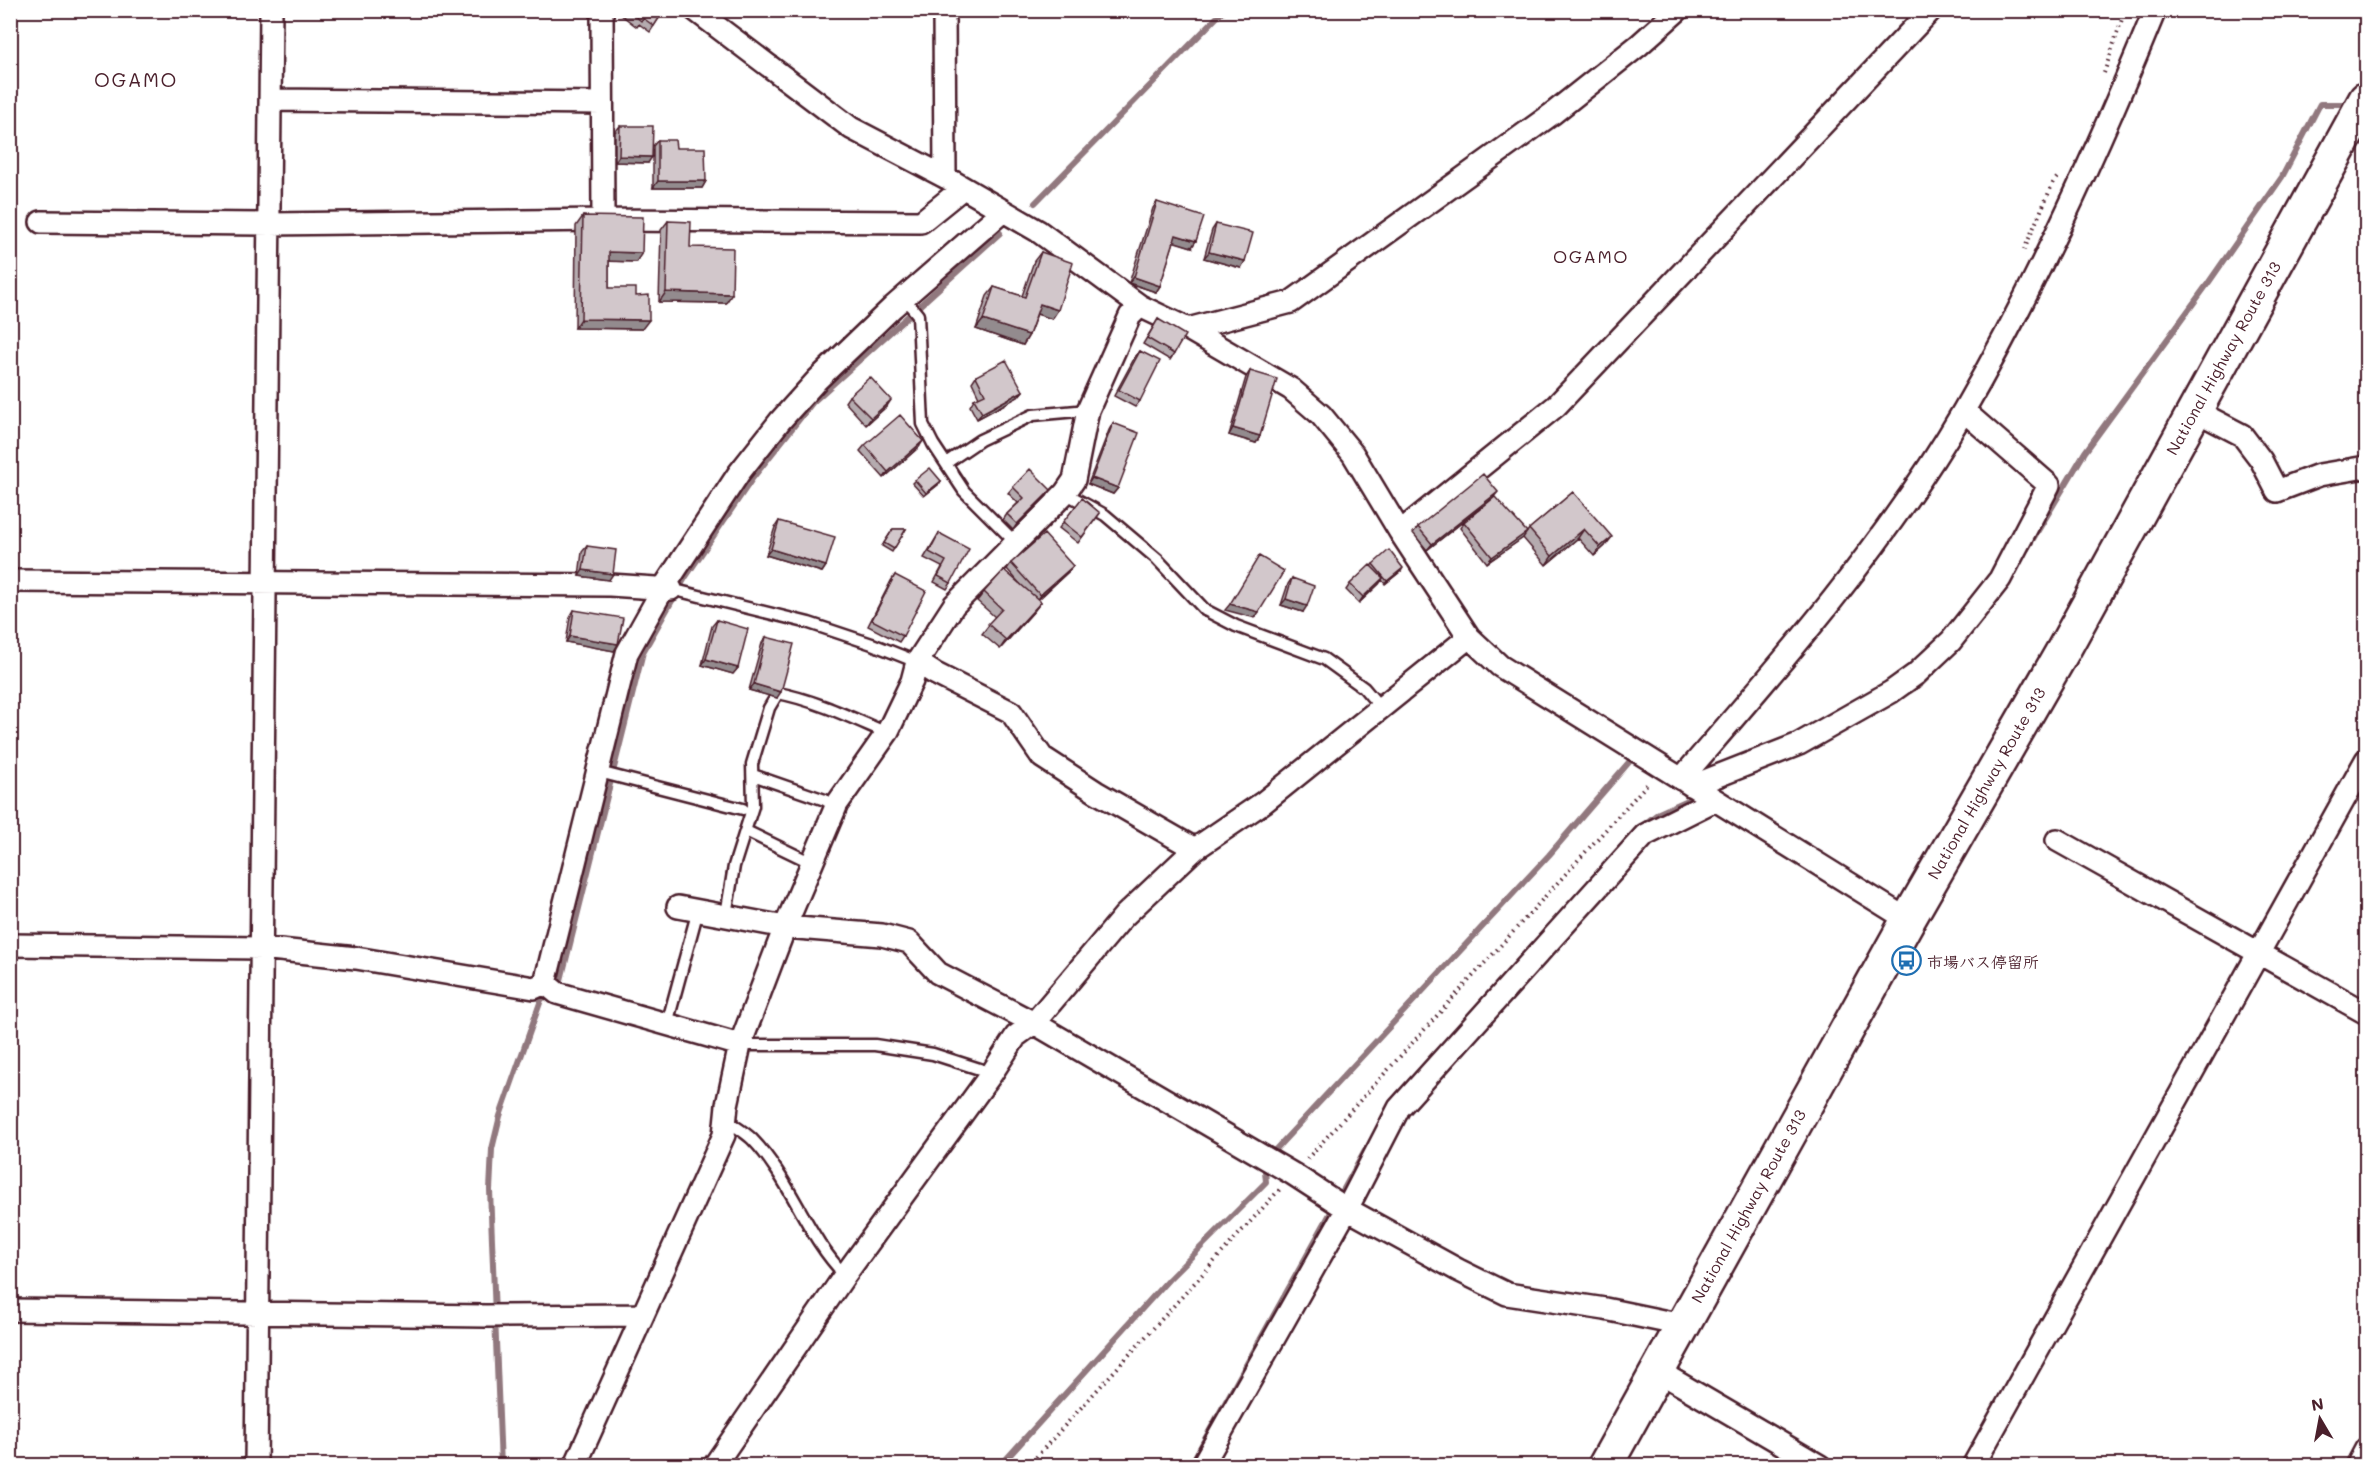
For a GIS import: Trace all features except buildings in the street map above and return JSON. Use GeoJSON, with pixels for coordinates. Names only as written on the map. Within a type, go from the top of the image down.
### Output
{"type":"FeatureCollection","features":[{"type":"Feature","properties":{"kind":"highway","name":"National Highway Route 313"},"geometry":{"type":"LineString","coordinates":[[1605,1466],[1656,1370],[1908,920],[2064,649],[2360,110]]}},
{"type":"Feature","properties":{"kind":"street"},"geometry":{"type":"LineString","coordinates":[[256,1466],[271,10]]}},
{"type":"Feature","properties":{"kind":"street"},"geometry":{"type":"LineString","coordinates":[[602,10],[603,220]]}},
{"type":"Feature","properties":{"kind":"street"},"geometry":{"type":"LineString","coordinates":[[695,10],[851,128],[945,177],[1038,231],[1140,306],[1188,329],[1291,389],[1322,415],[1353,454],[1400,532],[1469,637],[1500,666],[1908,920]]}},
{"type":"Feature","properties":{"kind":"street"},"geometry":{"type":"LineString","coordinates":[[944,10],[945,177]]}},
{"type":"Feature","properties":{"kind":"street"},"geometry":{"type":"LineString","coordinates":[[1188,329],[1291,302],[1552,114],[1639,45],[1678,10]]}},
{"type":"Feature","properties":{"kind":"street"},"geometry":{"type":"LineString","coordinates":[[1400,532],[1556,406],[1931,10]]}},
{"type":"Feature","properties":{"kind":"street"},"geometry":{"type":"LineString","coordinates":[[1687,782],[1830,603],[1897,513],[1964,411],[2042,266],[2114,108],[2155,10]]}},
{"type":"Feature","properties":{"kind":"street"},"geometry":{"type":"LineString","coordinates":[[271,100],[602,103]]}},
{"type":"Feature","properties":{"kind":"street"},"geometry":{"type":"LineString","coordinates":[[41,222],[270,224],[603,220],[921,222],[963,188]]}},
{"type":"Feature","properties":{"kind":"street"},"geometry":{"type":"LineString","coordinates":[[551,988],[602,772],[627,653],[673,589],[739,473],[780,421],[817,380],[904,298],[1003,211]]}},
{"type":"Feature","properties":{"kind":"street"},"geometry":{"type":"LineString","coordinates":[[575,1466],[724,1135],[740,1045],[785,927],[836,807],[887,733],[912,681],[918,662],[954,605],[1065,493],[1074,480],[1088,410],[1130,316],[1140,306]]}},
{"type":"Feature","properties":{"kind":"street"},"geometry":{"type":"LineString","coordinates":[[2194,410],[2242,435],[2261,460],[2277,492],[2319,474],[2367,467]]}},
{"type":"Feature","properties":{"kind":"street"},"geometry":{"type":"LineString","coordinates":[[1687,782],[1799,744],[1891,692],[1916,674],[1951,641],[2000,579],[2049,485],[1964,411]]}},
{"type":"Feature","properties":{"kind":"street"},"geometry":{"type":"LineString","coordinates":[[10,581],[673,589]]}},
{"type":"Feature","properties":{"kind":"street"},"geometry":{"type":"LineString","coordinates":[[714,1466],[844,1275],[992,1073],[1016,1036],[1034,1023],[1124,916],[1195,849],[1264,802],[1469,637]]}},
{"type":"Feature","properties":{"kind":"street"},"geometry":{"type":"LineString","coordinates":[[918,662],[934,674],[1011,712],[1042,757],[1096,792],[1195,849]]}},
{"type":"Feature","properties":{"kind":"street"},"geometry":{"type":"LineString","coordinates":[[1973,1466],[2367,760]]}},
{"type":"Feature","properties":{"kind":"street"},"geometry":{"type":"LineString","coordinates":[[1202,1466],[1339,1203],[1399,1108],[1645,835],[1715,800]]}},
{"type":"Feature","properties":{"kind":"street"},"geometry":{"type":"LineString","coordinates":[[2057,840],[2367,1013]]}},
{"type":"Feature","properties":{"kind":"street"},"geometry":{"type":"LineString","coordinates":[[688,909],[785,927],[882,935],[909,942],[938,973],[1034,1023],[1339,1203],[1458,1270],[1507,1294],[1605,1309],[1682,1325]]}},
{"type":"Feature","properties":{"kind":"street"},"geometry":{"type":"LineString","coordinates":[[10,945],[261,948],[356,958],[534,988],[551,988],[740,1045]]}},
{"type":"Feature","properties":{"kind":"street"},"geometry":{"type":"LineString","coordinates":[[10,1310],[486,1316],[642,1315]]}},
{"type":"Feature","properties":{"kind":"street"},"geometry":{"type":"LineString","coordinates":[[1656,1370],[1820,1466]]}},
{"type":"Feature","properties":{"kind":"street"},"geometry":{"type":"LineString","coordinates":[[2357,1466],[2367,1449]]}},
{"type":"Feature","properties":{"kind":"lane"},"geometry":{"type":"LineString","coordinates":[[904,298],[918,315],[923,424],[933,444],[964,491],[1016,543]]}},
{"type":"Feature","properties":{"kind":"lane"},"geometry":{"type":"LineString","coordinates":[[946,463],[980,440],[1033,415],[1088,410]]}},
{"type":"Feature","properties":{"kind":"lane"},"geometry":{"type":"LineString","coordinates":[[1065,493],[1105,515],[1157,560],[1205,610],[1236,626],[1324,659],[1364,688],[1382,708]]}},
{"type":"Feature","properties":{"kind":"lane"},"geometry":{"type":"LineString","coordinates":[[673,589],[809,623],[918,662]]}},
{"type":"Feature","properties":{"kind":"lane"},"geometry":{"type":"LineString","coordinates":[[726,915],[734,866],[753,806],[752,764],[769,708],[777,693],[791,695],[887,733]]}},
{"type":"Feature","properties":{"kind":"lane"},"geometry":{"type":"LineString","coordinates":[[602,772],[743,809]]}},
{"type":"Feature","properties":{"kind":"lane"},"geometry":{"type":"LineString","coordinates":[[753,775],[825,800],[836,807]]}},
{"type":"Feature","properties":{"kind":"lane"},"geometry":{"type":"LineString","coordinates":[[746,831],[812,863]]}},
{"type":"Feature","properties":{"kind":"lane"},"geometry":{"type":"LineString","coordinates":[[667,1024],[688,909]]}},
{"type":"Feature","properties":{"kind":"lane"},"geometry":{"type":"LineString","coordinates":[[740,1045],[875,1045],[933,1054],[992,1073]]}},
{"type":"Feature","properties":{"kind":"lane"},"geometry":{"type":"LineString","coordinates":[[726,1120],[751,1138],[778,1171],[829,1260],[844,1275]]}},
{"type":"Feature","properties":{"kind":"waterway"},"geometry":{"type":"LineString","coordinates":[[1035,203],[1224,10]]}},
{"type":"Feature","properties":{"kind":"waterway"},"geometry":{"type":"LineString","coordinates":[[2027,549],[2085,452],[2209,282],[2282,177],[2320,104],[2352,104]]}},
{"type":"Feature","properties":{"kind":"waterway"},"geometry":{"type":"LineString","coordinates":[[501,1466],[490,1190],[492,1149],[500,1116],[541,1000],[561,980],[643,652],[685,578],[752,479],[813,402],[1000,233]]}},
{"type":"Feature","properties":{"kind":"waterway"},"geometry":{"type":"LineString","coordinates":[[1910,691],[1934,671]]}},
{"type":"Feature","properties":{"kind":"waterway"},"geometry":{"type":"LineString","coordinates":[[1275,1150],[1549,855],[1630,761]]}},
{"type":"Feature","properties":{"kind":"waterway"},"geometry":{"type":"LineString","coordinates":[[1638,829],[1659,813],[1699,795]]}},
{"type":"Feature","properties":{"kind":"waterway"},"geometry":{"type":"LineString","coordinates":[[1190,1466],[1366,1149]]}},
{"type":"Feature","properties":{"kind":"waterway"},"geometry":{"type":"LineString","coordinates":[[1000,1466],[1169,1279],[1266,1182],[1265,1171]]}},
{"type":"Feature","properties":{"kind":"place","name":"市場バス停留所"},"geometry":{"type":"Point","coordinates":[1906,961]}},
{"type":"Feature","properties":{"kind":"district","name":"OGAMO"},"geometry":{"type":"Point","coordinates":[136,79]}},
{"type":"Feature","properties":{"kind":"district","name":"OGAMO"},"geometry":{"type":"Point","coordinates":[1591,256]}}]}
